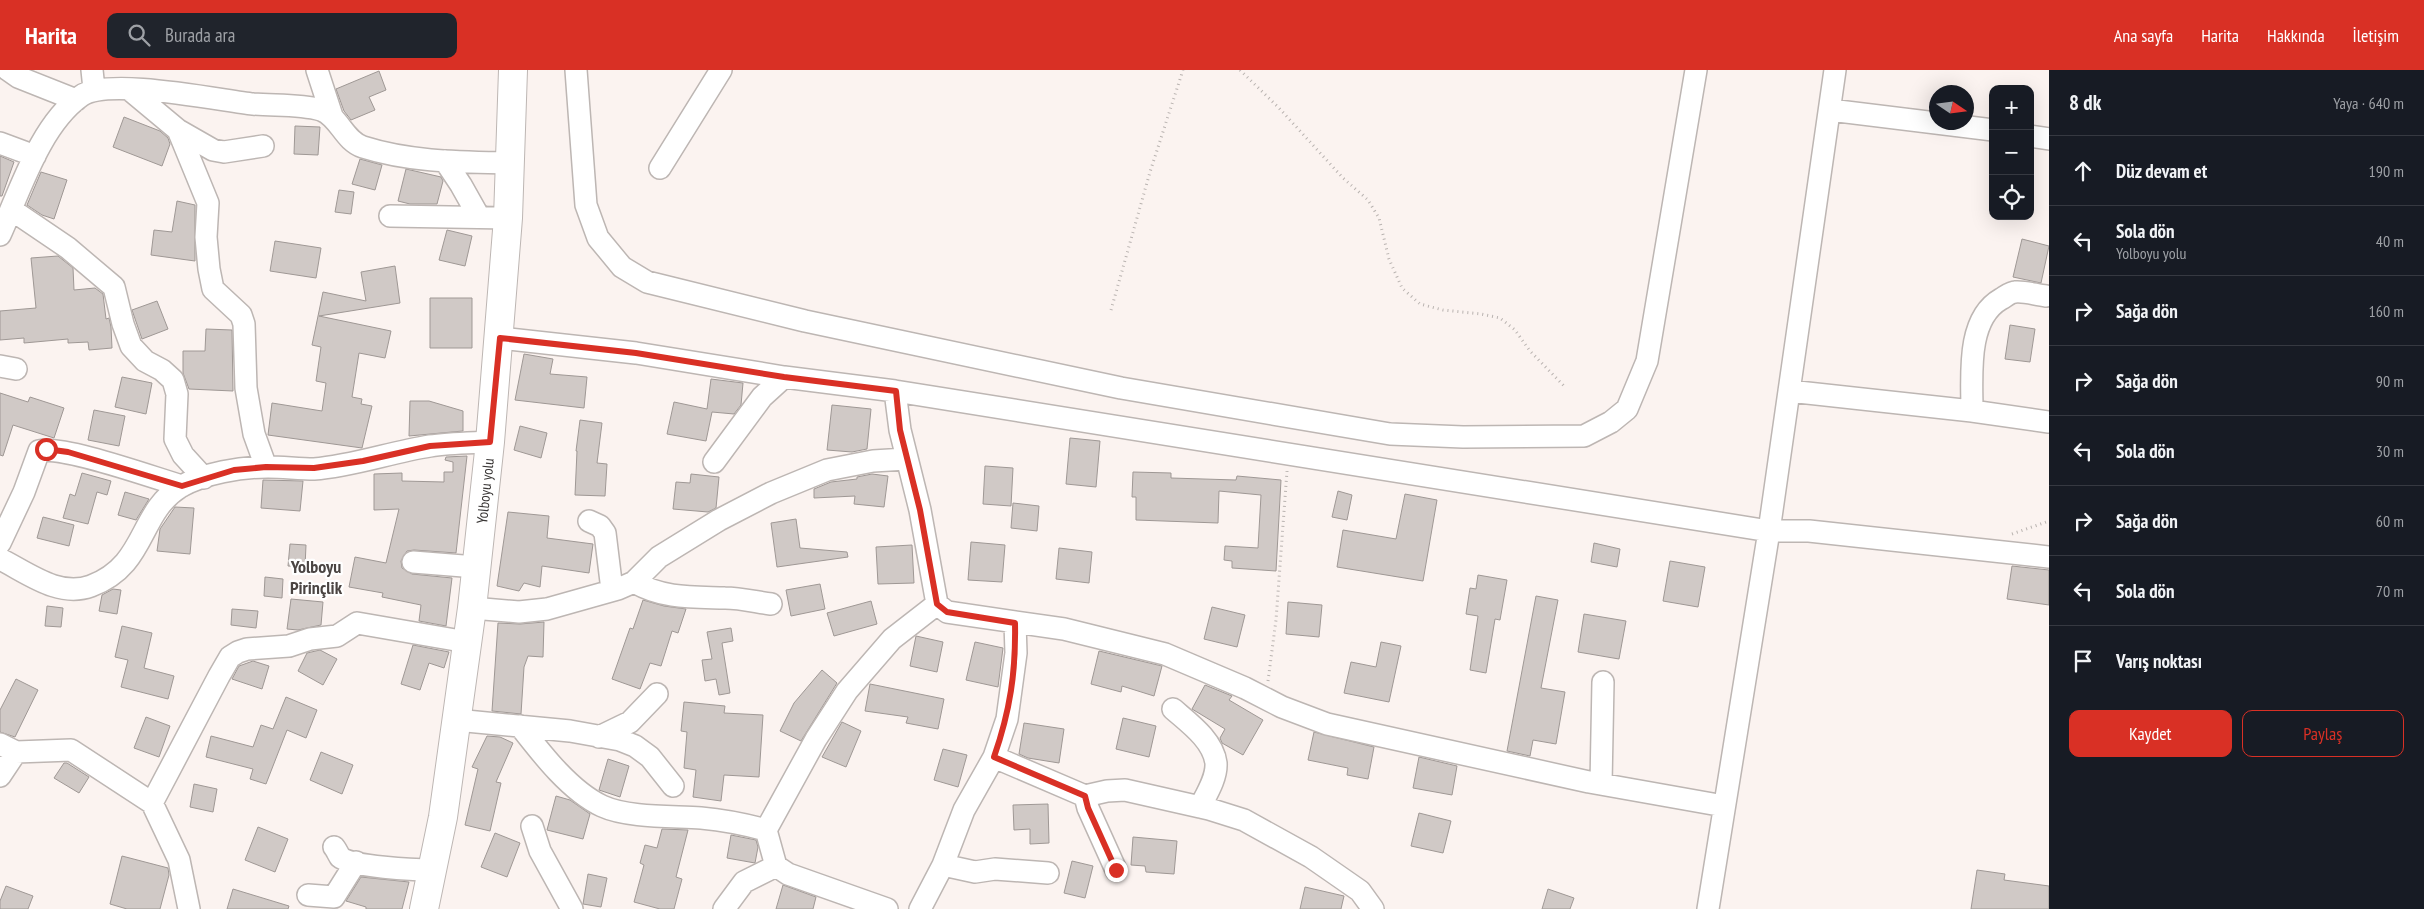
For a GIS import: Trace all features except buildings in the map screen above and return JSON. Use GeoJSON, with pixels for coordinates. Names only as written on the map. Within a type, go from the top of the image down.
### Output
{"type":"FeatureCollection","features":[{"type":"Feature","properties":{"kind":"main road","name":"Yolboyu yolu"},"geometry":{"type":"LineString","coordinates":[[424,909],[443,817],[472,608],[490,442],[500,338],[508,218],[514,70]]}},
{"type":"Feature","properties":{"kind":"street"},"geometry":{"type":"LineString","coordinates":[[8,70],[18,77],[87,86],[189,94],[252,104],[321,110],[332,116],[352,140],[361,146],[404,156],[445,161],[510,163]]}},
{"type":"Feature","properties":{"kind":"street"},"geometry":{"type":"LineString","coordinates":[[317,70],[332,116]]}},
{"type":"Feature","properties":{"kind":"street"},"geometry":{"type":"LineString","coordinates":[[576,70],[586,205],[598,238],[622,267],[647,282],[814,323],[1121,388],[1390,434],[1463,437],[1584,436],[1611,422],[1627,408],[1647,361],[1696,70]]}},
{"type":"Feature","properties":{"kind":"street"},"geometry":{"type":"LineString","coordinates":[[660,168],[722,70]]}},
{"type":"Feature","properties":{"kind":"street"},"geometry":{"type":"LineString","coordinates":[[1708,909],[1769,531],[1835,70]]}},
{"type":"Feature","properties":{"kind":"street"},"geometry":{"type":"LineString","coordinates":[[0,236],[36,156],[49,132],[67,107],[87,86]]}},
{"type":"Feature","properties":{"kind":"street"},"geometry":{"type":"LineString","coordinates":[[130,90],[178,130],[213,150],[224,152],[263,146]]}},
{"type":"Feature","properties":{"kind":"street"},"geometry":{"type":"LineString","coordinates":[[1830,110],[1989,130]]}},
{"type":"Feature","properties":{"kind":"street"},"geometry":{"type":"LineString","coordinates":[[178,130],[208,203],[206,238],[209,269],[214,289],[240,315],[244,324],[246,388],[254,434],[266,467]]}},
{"type":"Feature","properties":{"kind":"street"},"geometry":{"type":"LineString","coordinates":[[2034,137],[2049,139]]}},
{"type":"Feature","properties":{"kind":"street"},"geometry":{"type":"LineString","coordinates":[[0,143],[36,156]]}},
{"type":"Feature","properties":{"kind":"street"},"geometry":{"type":"LineString","coordinates":[[445,161],[479,216]]}},
{"type":"Feature","properties":{"kind":"street"},"geometry":{"type":"LineString","coordinates":[[12,210],[68,248],[114,287],[123,324],[132,346],[145,361],[162,370],[173,380],[177,394],[175,439],[183,455],[204,478]]}},
{"type":"Feature","properties":{"kind":"street"},"geometry":{"type":"LineString","coordinates":[[390,216],[447,218],[479,216],[508,218]]}},
{"type":"Feature","properties":{"kind":"street"},"geometry":{"type":"LineString","coordinates":[[1972,411],[1972,373],[1976,340],[1983,318],[1998,301],[2014,292],[2046,296]]}},
{"type":"Feature","properties":{"kind":"street"},"geometry":{"type":"LineString","coordinates":[[500,338],[636,353],[784,377],[896,391],[1769,531],[1809,530],[2049,557]]}},
{"type":"Feature","properties":{"kind":"street"},"geometry":{"type":"LineString","coordinates":[[714,462],[762,397],[784,377]]}},
{"type":"Feature","properties":{"kind":"street"},"geometry":{"type":"LineString","coordinates":[[896,391],[906,459],[920,510],[937,604],[947,612],[1064,629],[1165,654],[1327,724],[1601,784],[1724,806]]}},
{"type":"Feature","properties":{"kind":"street"},"geometry":{"type":"LineString","coordinates":[[1789,391],[1972,411],[2049,422]]}},
{"type":"Feature","properties":{"kind":"street"},"geometry":{"type":"LineString","coordinates":[[0,559],[51,586],[71,590],[90,586],[110,577],[128,562],[157,508],[166,496],[182,486],[204,478],[234,470],[266,467],[314,468],[363,461],[430,446],[490,442]]}},
{"type":"Feature","properties":{"kind":"street"},"geometry":{"type":"LineString","coordinates":[[0,544],[24,492],[40,451],[46,449],[68,452],[182,486]]}},
{"type":"Feature","properties":{"kind":"street"},"geometry":{"type":"LineString","coordinates":[[472,608],[519,612],[547,609],[612,590],[634,582],[660,557],[719,520],[771,493],[827,470],[873,461],[906,459]]}},
{"type":"Feature","properties":{"kind":"street"},"geometry":{"type":"LineString","coordinates":[[589,521],[600,526],[605,533],[612,590]]}},
{"type":"Feature","properties":{"kind":"street"},"geometry":{"type":"LineString","coordinates":[[413,562],[476,567]]}},
{"type":"Feature","properties":{"kind":"street"},"geometry":{"type":"LineString","coordinates":[[634,582],[648,590],[684,598],[726,598],[772,604]]}},
{"type":"Feature","properties":{"kind":"street"},"geometry":{"type":"LineString","coordinates":[[887,909],[805,881],[776,866],[771,854],[766,830],[816,739],[847,691],[892,639],[937,604]]}},
{"type":"Feature","properties":{"kind":"street"},"geometry":{"type":"LineString","coordinates":[[152,803],[219,676],[230,657],[238,652],[247,649],[289,646],[310,639],[337,636],[357,623],[467,642]]}},
{"type":"Feature","properties":{"kind":"street"},"geometry":{"type":"LineString","coordinates":[[920,909],[943,865],[964,810],[994,757],[1007,719],[1016,653],[1015,623]]}},
{"type":"Feature","properties":{"kind":"street"},"geometry":{"type":"LineString","coordinates":[[1601,784],[1603,682]]}},
{"type":"Feature","properties":{"kind":"street"},"geometry":{"type":"LineString","coordinates":[[599,737],[630,722],[657,694]]}},
{"type":"Feature","properties":{"kind":"street"},"geometry":{"type":"LineString","coordinates":[[1173,709],[1201,734],[1216,764],[1212,783],[1200,807]]}},
{"type":"Feature","properties":{"kind":"street"},"geometry":{"type":"LineString","coordinates":[[456,720],[570,731],[620,740],[635,746],[650,757],[673,786]]}},
{"type":"Feature","properties":{"kind":"street"},"geometry":{"type":"LineString","coordinates":[[520,726],[543,757],[580,791],[602,806],[621,812],[737,822],[766,830]]}},
{"type":"Feature","properties":{"kind":"street"},"geometry":{"type":"LineString","coordinates":[[0,776],[8,748],[71,750],[152,803],[179,860],[189,909]]}},
{"type":"Feature","properties":{"kind":"street"},"geometry":{"type":"LineString","coordinates":[[994,757],[1085,796],[1107,791],[1125,790],[1200,807],[1244,820],[1311,857],[1360,891],[1373,909]]}},
{"type":"Feature","properties":{"kind":"street"},"geometry":{"type":"LineString","coordinates":[[1085,796],[1088,808],[1116,870]]}},
{"type":"Feature","properties":{"kind":"street"},"geometry":{"type":"LineString","coordinates":[[532,826],[540,851],[572,909]]}},
{"type":"Feature","properties":{"kind":"street"},"geometry":{"type":"LineString","coordinates":[[334,846],[340,857],[356,862],[411,870],[432,870]]}},
{"type":"Feature","properties":{"kind":"street"},"geometry":{"type":"LineString","coordinates":[[308,895],[334,897],[356,862]]}},
{"type":"Feature","properties":{"kind":"street"},"geometry":{"type":"LineString","coordinates":[[943,865],[974,872],[995,869],[1048,873]]}},
{"type":"Feature","properties":{"kind":"street"},"geometry":{"type":"LineString","coordinates":[[724,909],[744,882],[776,866]]}},
{"type":"Feature","properties":{"kind":"path"},"geometry":{"type":"LineString","coordinates":[[1111,310],[1150,172],[1183,70]]}},
{"type":"Feature","properties":{"kind":"path"},"geometry":{"type":"LineString","coordinates":[[1240,70],[1343,178],[1368,200],[1379,218],[1389,259],[1402,288],[1420,304],[1443,310],[1500,318],[1515,330],[1530,352],[1566,388]]}},
{"type":"Feature","properties":{"kind":"path"},"geometry":{"type":"LineString","coordinates":[[1264,698],[1276,620],[1289,455]]}},
{"type":"Feature","properties":{"kind":"path"},"geometry":{"type":"LineString","coordinates":[[2007,551],[2010,535],[2049,521]]}},
{"type":"Feature","properties":{"kind":"district","name":"Yolboyu Pirinçlik"},"geometry":{"type":"Point","coordinates":[316,576]}},
{"type":"Feature","properties":{"kind":"route"},"geometry":{"type":"LineString","coordinates":[[46,449],[68,452],[182,486],[234,470],[266,467],[314,468],[363,461],[430,446],[490,442],[500,338],[636,353],[784,377],[896,391],[900,430],[920,510],[937,604],[942,610],[947,612],[1015,623],[1016,653],[1007,719],[994,757],[1085,796],[1088,808],[1116,870]]}}]}
